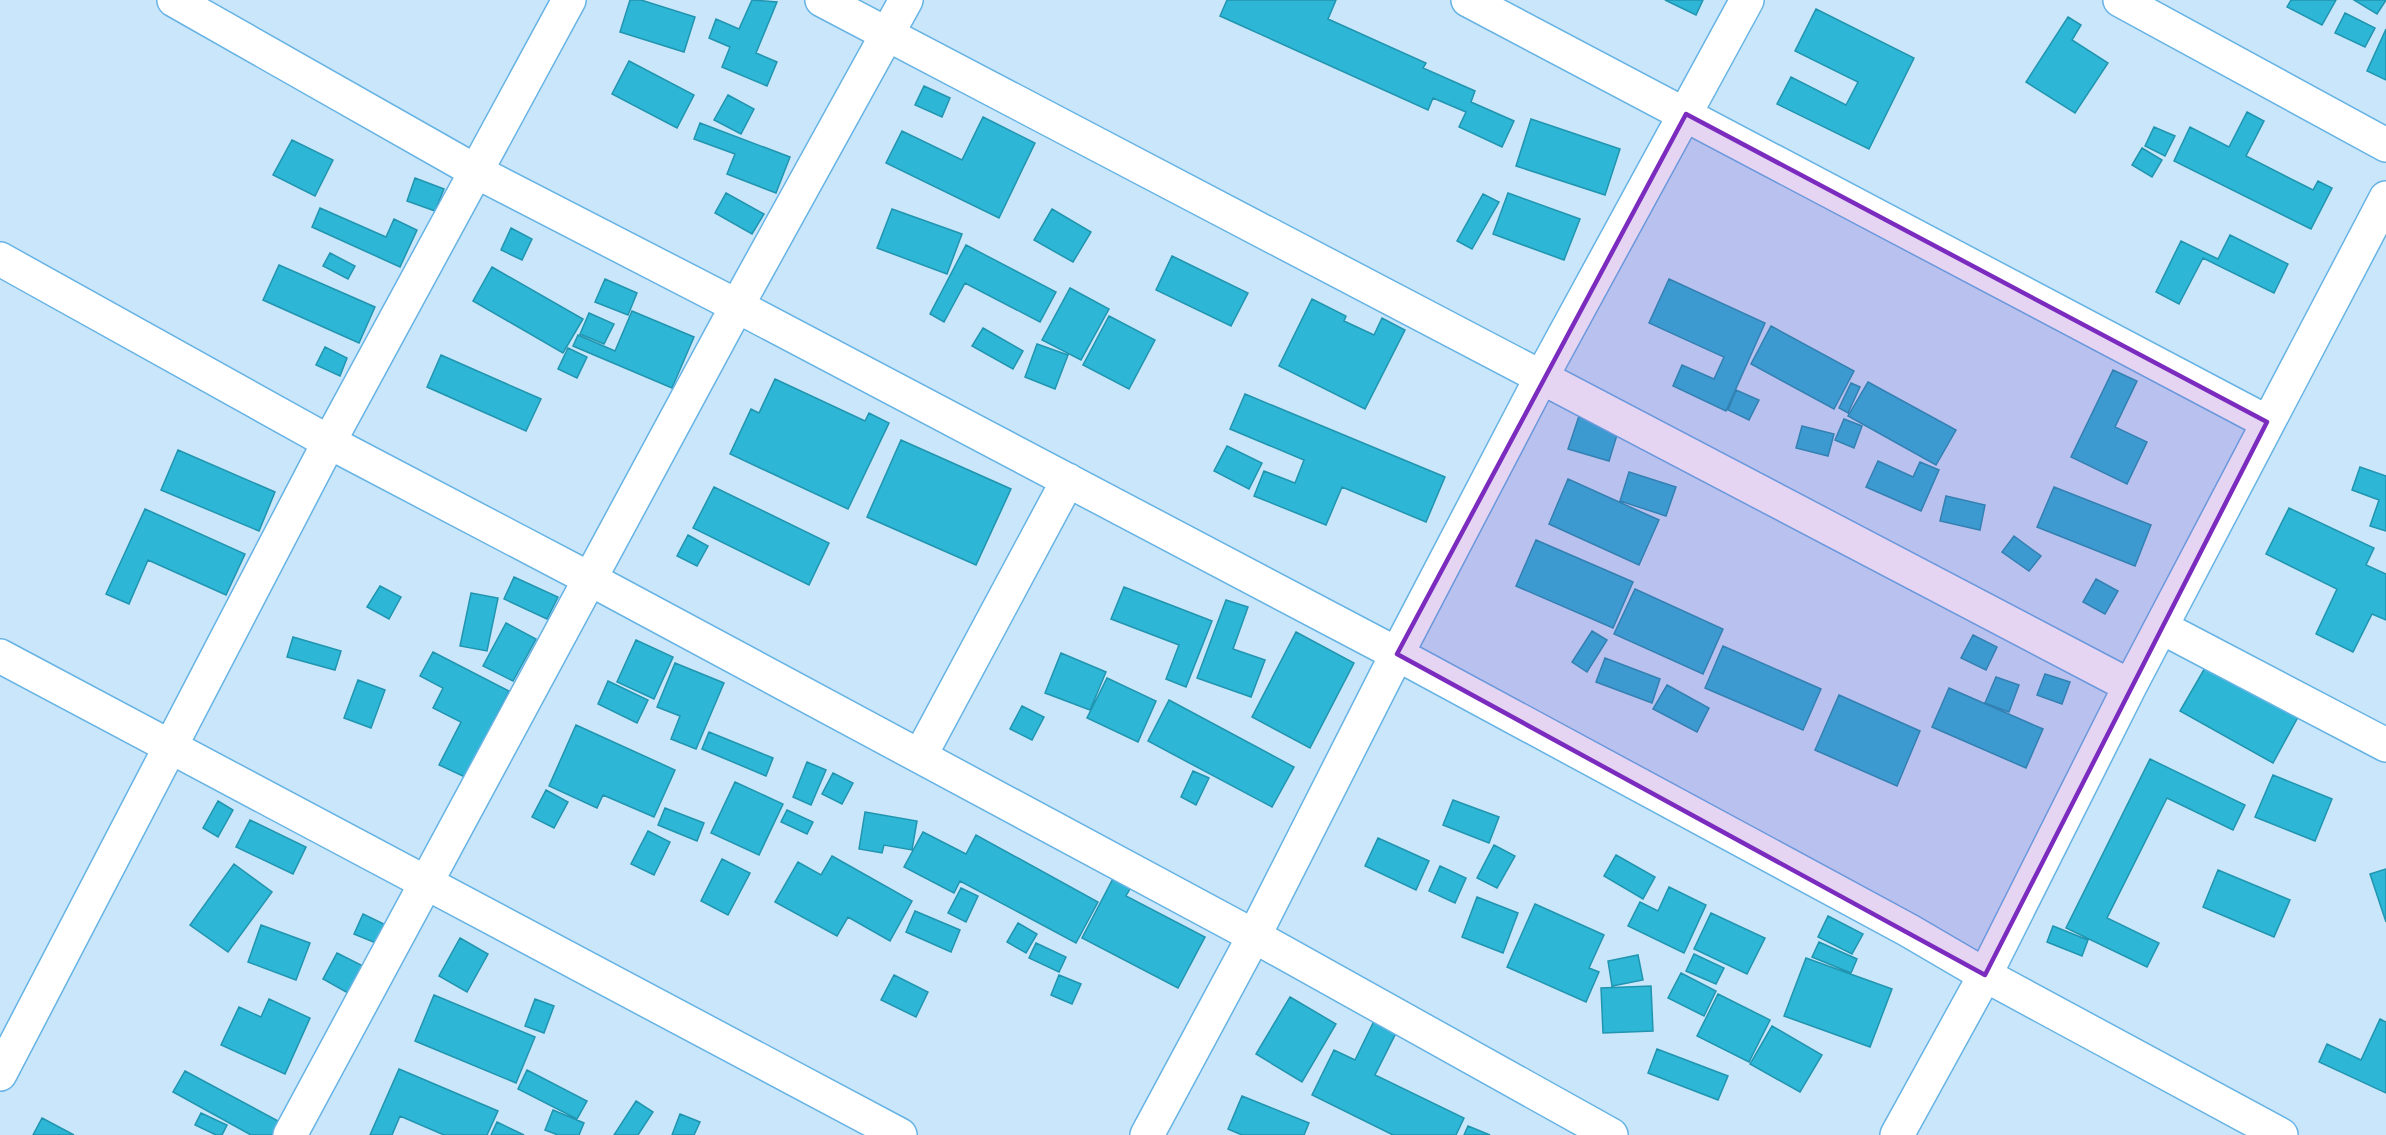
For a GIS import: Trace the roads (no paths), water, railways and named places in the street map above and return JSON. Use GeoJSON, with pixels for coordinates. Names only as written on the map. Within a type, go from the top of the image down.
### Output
{"type":"FeatureCollection","features":[{"type":"Feature","properties":{"kind":"street"},"geometry":{"type":"LineString","coordinates":[[174,0],[477,172],[737,306],[1396,654],[1908,930],[1985,975],[2281,1135]]}},
{"type":"Feature","properties":{"kind":"street"},"geometry":{"type":"LineString","coordinates":[[0,1074],[11,1028],[169,746],[329,442],[569,0]]}},
{"type":"Feature","properties":{"kind":"street"},"geometry":{"type":"LineString","coordinates":[[822,0],[2130,686]]}},
{"type":"Feature","properties":{"kind":"street"},"geometry":{"type":"LineString","coordinates":[[290,1135],[737,306],[906,0]]}},
{"type":"Feature","properties":{"kind":"street"},"geometry":{"type":"LineString","coordinates":[[1468,0],[2267,422]]}},
{"type":"Feature","properties":{"kind":"street"},"geometry":{"type":"LineString","coordinates":[[1147,1135],[1254,936],[1396,654],[1541,378],[1747,0]]}},
{"type":"Feature","properties":{"kind":"street"},"geometry":{"type":"LineString","coordinates":[[2120,0],[2386,145]]}},
{"type":"Feature","properties":{"kind":"street"},"geometry":{"type":"LineString","coordinates":[[1897,1135],[1985,975],[2130,686],[2386,198]]}},
{"type":"Feature","properties":{"kind":"street"},"geometry":{"type":"LineString","coordinates":[[0,259],[329,442],[590,579],[1254,936],[1611,1135]]}},
{"type":"Feature","properties":{"kind":"street"},"geometry":{"type":"LineString","coordinates":[[920,756],[1068,480]]}},
{"type":"Feature","properties":{"kind":"street"},"geometry":{"type":"LineString","coordinates":[[2161,627],[2386,745]]}},
{"type":"Feature","properties":{"kind":"street"},"geometry":{"type":"LineString","coordinates":[[0,656],[900,1135]]}}]}
